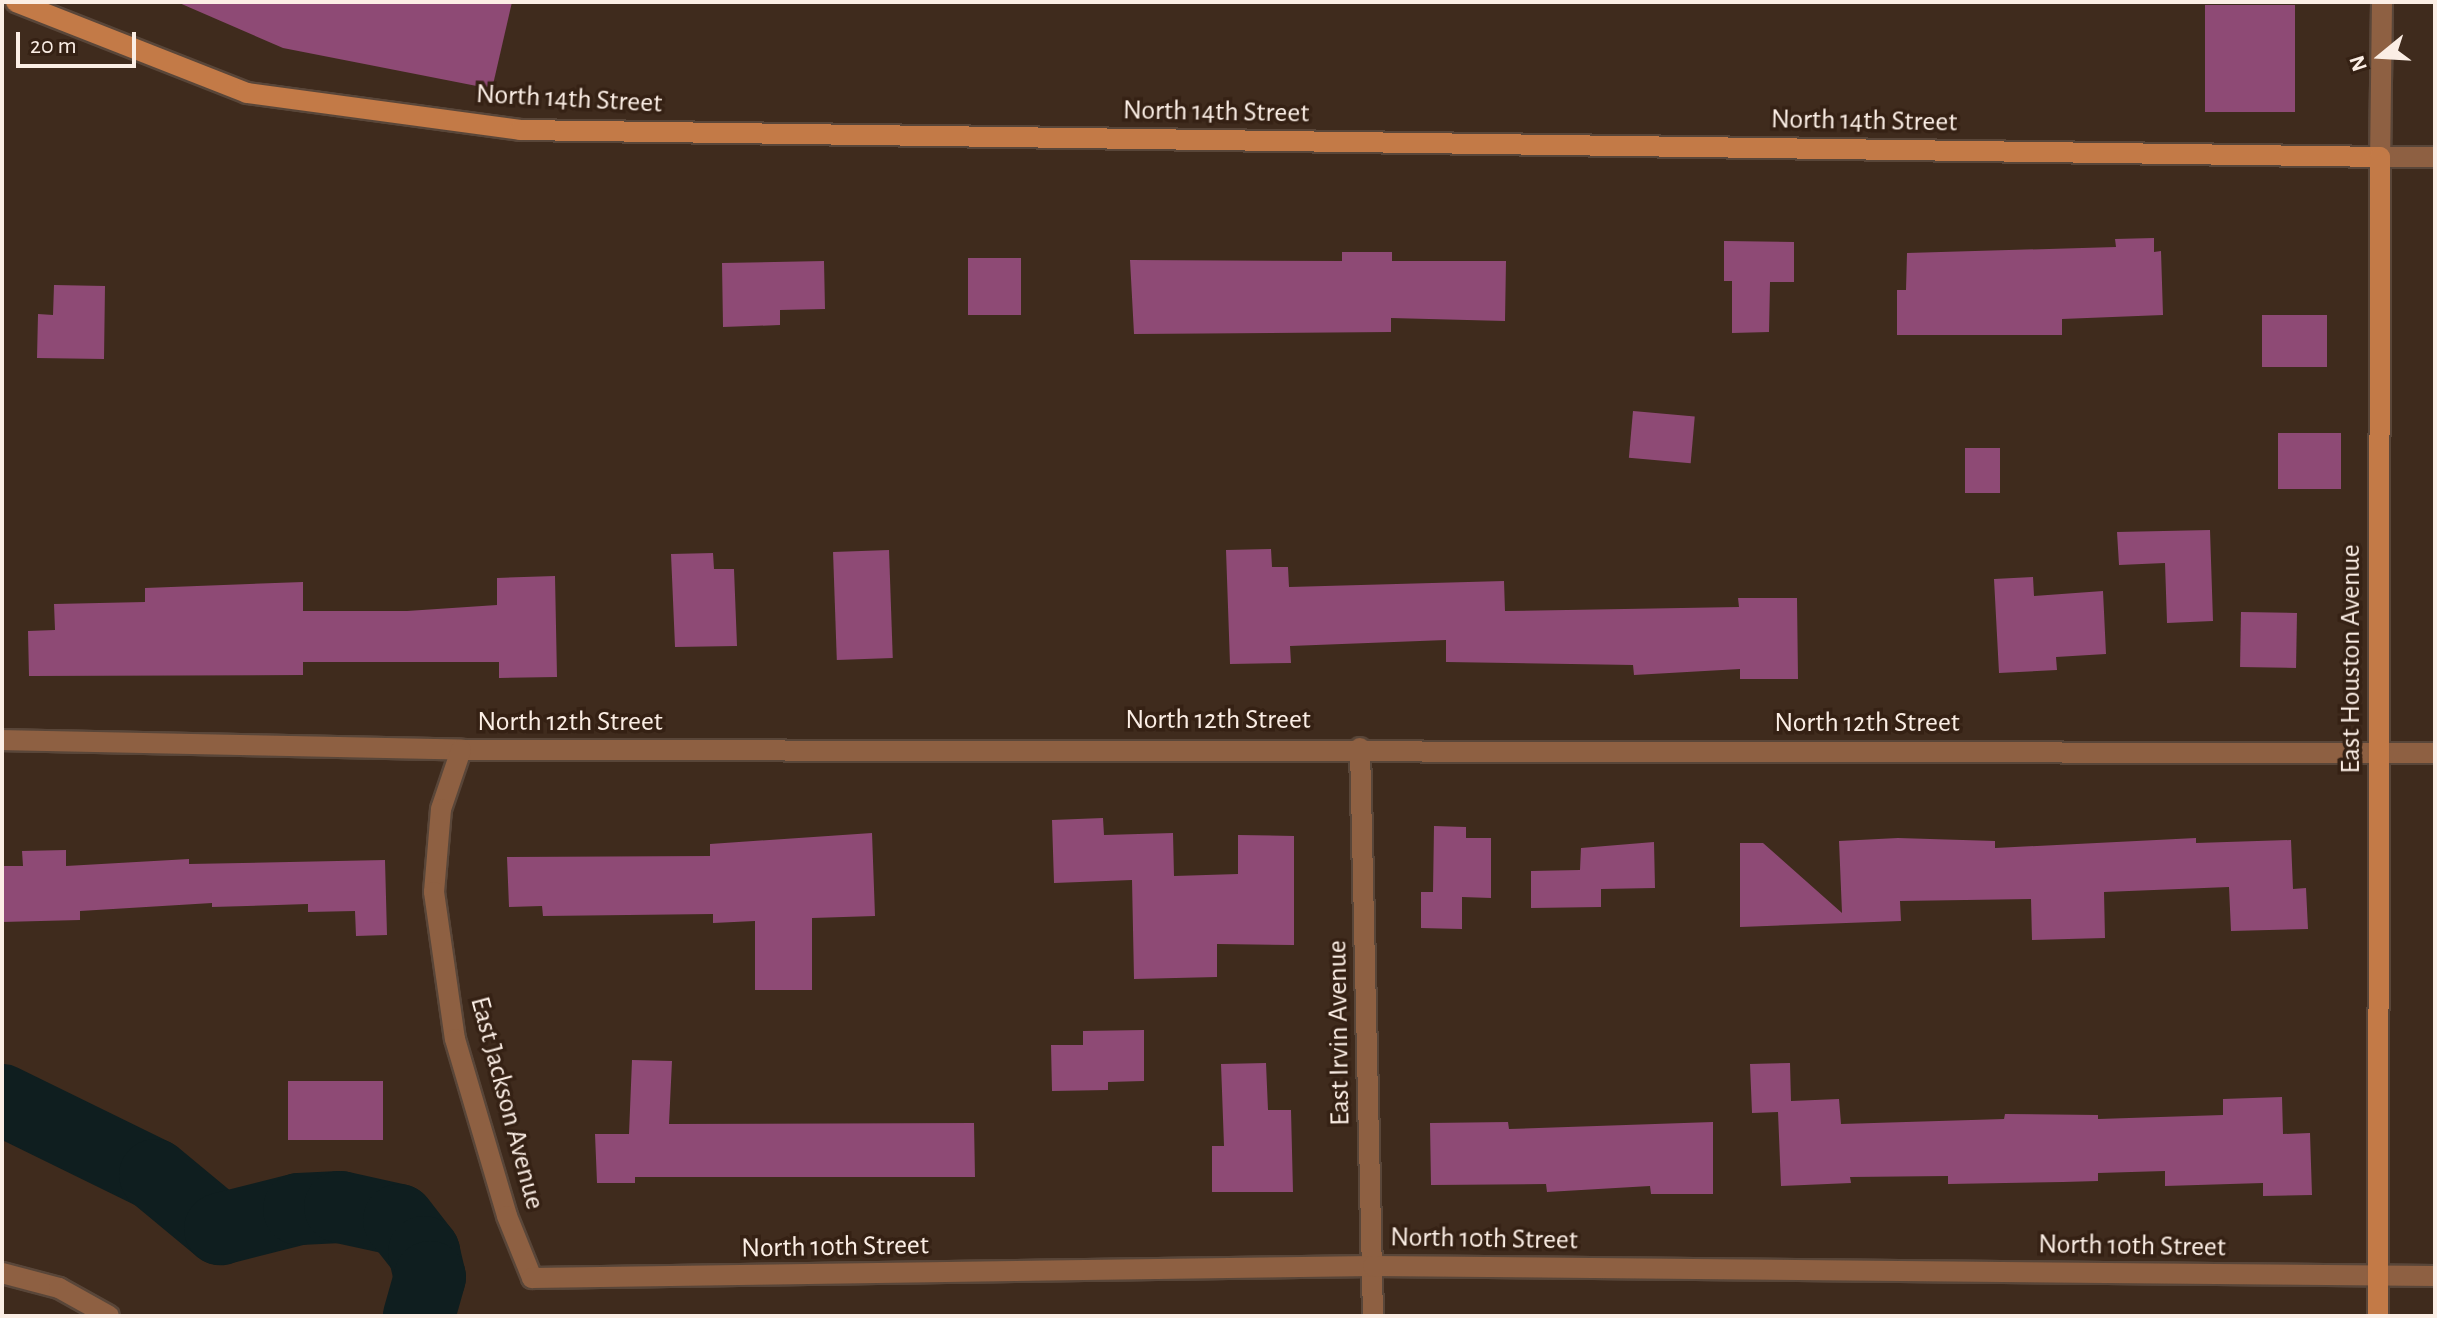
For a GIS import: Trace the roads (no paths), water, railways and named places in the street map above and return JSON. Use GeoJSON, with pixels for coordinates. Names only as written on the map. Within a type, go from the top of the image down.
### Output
{"type":"FeatureCollection","features":[{"type":"Feature","properties":{"kind":"street","name":"North 14th Street"},"geometry":{"type":"LineString","coordinates":[[16,2],[247,93],[520,130],[2435,157]]}},
{"type":"Feature","properties":{"kind":"street","name":"East Houston Avenue"},"geometry":{"type":"LineString","coordinates":[[2378,1316],[2382,2]]}},
{"type":"Feature","properties":{"kind":"street","name":"North 12th Street"},"geometry":{"type":"LineString","coordinates":[[2,740],[461,750],[1360,748],[2435,753]]}},
{"type":"Feature","properties":{"kind":"street","name":"East Irvin Avenue"},"geometry":{"type":"LineString","coordinates":[[1360,748],[1373,1316]]}},
{"type":"Feature","properties":{"kind":"street","name":"East Jackson Avenue"},"geometry":{"type":"LineString","coordinates":[[461,750],[441,809],[434,892],[455,1039],[507,1216],[532,1278]]}},
{"type":"Feature","properties":{"kind":"street","name":"North 10th Street"},"geometry":{"type":"LineString","coordinates":[[532,1278],[1373,1266],[2435,1276]]}},
{"type":"Feature","properties":{"kind":"street"},"geometry":{"type":"LineString","coordinates":[[2,1273],[59,1288],[109,1316]]}},
{"type":"Feature","properties":{"kind":"waterway"},"geometry":{"type":"LineString","coordinates":[[2,1100],[155,1175],[220,1229],[299,1209],[340,1207],[399,1220],[424,1252],[430,1277],[419,1316]]}}]}
